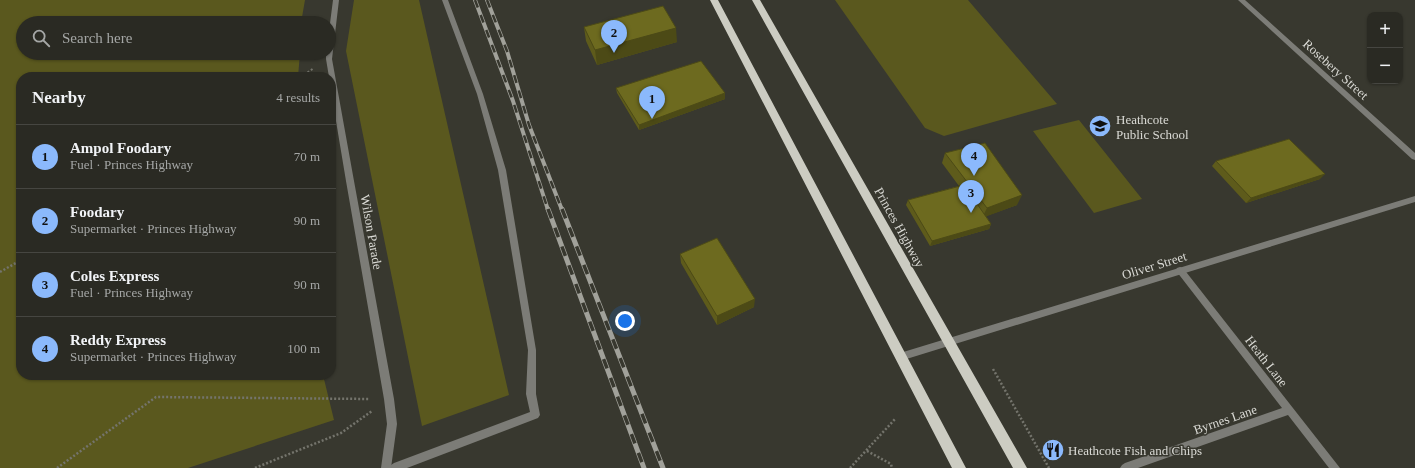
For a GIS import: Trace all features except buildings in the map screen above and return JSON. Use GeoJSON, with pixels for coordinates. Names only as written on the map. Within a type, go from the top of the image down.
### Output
{"type":"FeatureCollection","features":[{"type":"Feature","properties":{"kind":"highway"},"geometry":{"type":"LineString","coordinates":[[714,0],[959,468]]}},
{"type":"Feature","properties":{"kind":"highway","name":"Princes Highway"},"geometry":{"type":"LineString","coordinates":[[756,0],[928,305],[948,344],[1020,468]]}},
{"type":"Feature","properties":{"kind":"street","name":"Wilson Parade"},"geometry":{"type":"LineString","coordinates":[[334,16],[336,0]]}},
{"type":"Feature","properties":{"kind":"street"},"geometry":{"type":"LineString","coordinates":[[394,468],[535,415],[531,394],[532,350],[502,170],[480,94],[445,0]]}},
{"type":"Feature","properties":{"kind":"street","name":"Rosebery Street"},"geometry":{"type":"LineString","coordinates":[[1241,0],[1415,157]]}},
{"type":"Feature","properties":{"kind":"street","name":"Wilson Parade"},"geometry":{"type":"LineString","coordinates":[[329,60],[331,72]]}},
{"type":"Feature","properties":{"kind":"street","name":"Wilson Parade"},"geometry":{"type":"LineString","coordinates":[[336,100],[389,399],[392,424],[386,468]]}},
{"type":"Feature","properties":{"kind":"street","name":"Oliver Street"},"geometry":{"type":"LineString","coordinates":[[900,357],[948,344],[1180,270],[1415,199]]}},
{"type":"Feature","properties":{"kind":"street","name":"Heath Lane"},"geometry":{"type":"LineString","coordinates":[[1180,270],[1335,468]]}},
{"type":"Feature","properties":{"kind":"street","name":"Byrnes Lane"},"geometry":{"type":"LineString","coordinates":[[1125,468],[1289,410]]}},
{"type":"Feature","properties":{"kind":"path"},"geometry":{"type":"LineString","coordinates":[[0,272],[16,263]]}},
{"type":"Feature","properties":{"kind":"path"},"geometry":{"type":"LineString","coordinates":[[993,369],[1049,468]]}},
{"type":"Feature","properties":{"kind":"path"},"geometry":{"type":"LineString","coordinates":[[57,468],[156,397],[389,399]]}},
{"type":"Feature","properties":{"kind":"path"},"geometry":{"type":"LineString","coordinates":[[255,468],[341,433],[389,399]]}},
{"type":"Feature","properties":{"kind":"path"},"geometry":{"type":"LineString","coordinates":[[850,468],[896,418]]}},
{"type":"Feature","properties":{"kind":"path"},"geometry":{"type":"LineString","coordinates":[[867,451],[891,464],[892,468]]}},
{"type":"Feature","properties":{"kind":"shaded area"},"geometry":{"type":"Polygon","coordinates":[[[0,0],[305,0],[302,16],[16,16],[16,60],[299,60],[298,72],[16,72],[16,380],[324,380],[334,420],[188,468],[0,468],[0,0]]]}},
{"type":"Feature","properties":{"kind":"shaded area"},"geometry":{"type":"Polygon","coordinates":[[[354,0],[419,0],[509,395],[422,426],[346,51],[354,0]]]}},
{"type":"Feature","properties":{"kind":"shaded area"},"geometry":{"type":"Polygon","coordinates":[[[835,0],[968,0],[1057,104],[944,136],[925,128],[835,0]]]}},
{"type":"Feature","properties":{"kind":"shaded area"},"geometry":{"type":"Polygon","coordinates":[[[1079,120],[1142,199],[1094,213],[1033,131],[1079,120]]]}},
{"type":"Feature","properties":{"kind":"railway"},"geometry":{"type":"LineString","coordinates":[[475,0],[513,101],[548,210]]}},
{"type":"Feature","properties":{"kind":"railway"},"geometry":{"type":"LineString","coordinates":[[487,0],[507,51],[529,125],[562,210]]}},
{"type":"Feature","properties":{"kind":"railway"},"geometry":{"type":"LineString","coordinates":[[548,209],[644,468]]}},
{"type":"Feature","properties":{"kind":"railway"},"geometry":{"type":"LineString","coordinates":[[562,209],[663,468]]}},
{"type":"Feature","properties":{"kind":"place","name":"Foodary"},"geometry":{"type":"Point","coordinates":[614,53]}},
{"type":"Feature","properties":{"kind":"place","name":"Ampol Foodary"},"geometry":{"type":"Point","coordinates":[652,119]}},
{"type":"Feature","properties":{"kind":"place","name":"Heathcote Public School"},"geometry":{"type":"Point","coordinates":[1100,126]}},
{"type":"Feature","properties":{"kind":"place","name":"Reddy Express"},"geometry":{"type":"Point","coordinates":[974,176]}},
{"type":"Feature","properties":{"kind":"place","name":"Coles Express"},"geometry":{"type":"Point","coordinates":[971,213]}},
{"type":"Feature","properties":{"kind":"place","name":"Heathcote Fish and Chips"},"geometry":{"type":"Point","coordinates":[1053,450]}}]}
